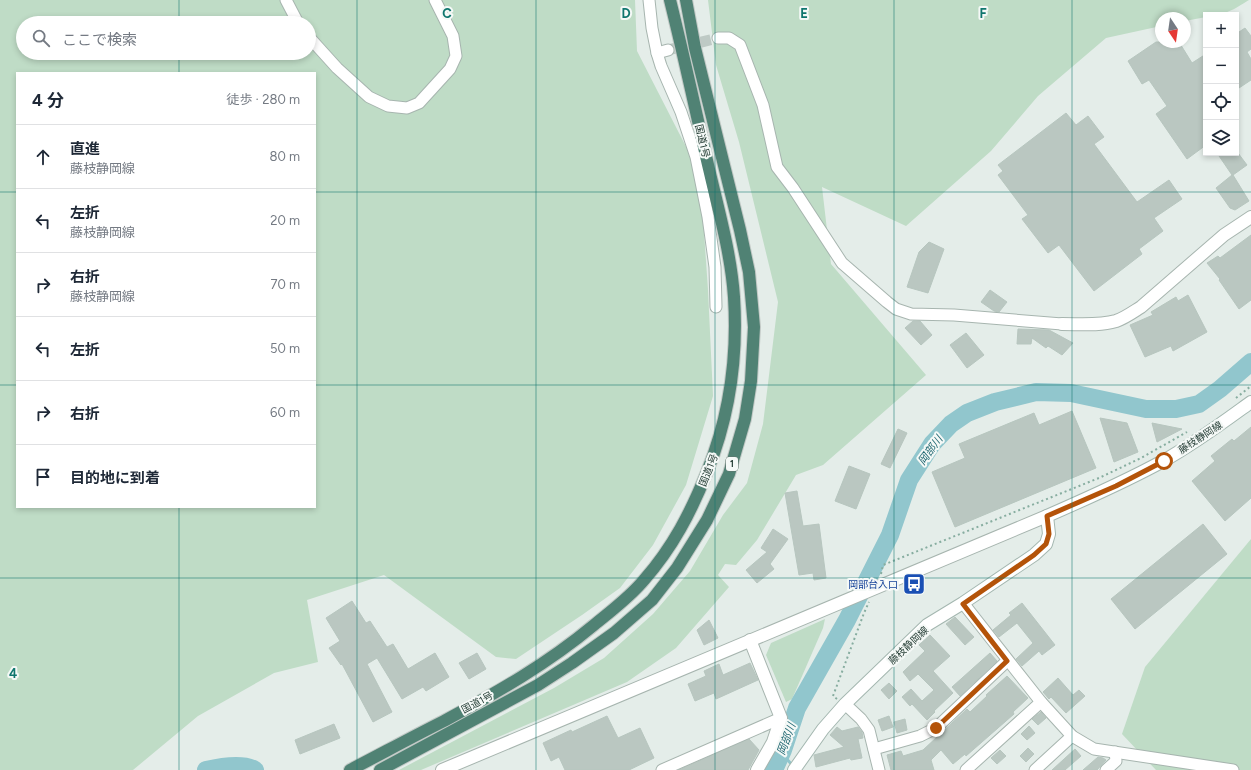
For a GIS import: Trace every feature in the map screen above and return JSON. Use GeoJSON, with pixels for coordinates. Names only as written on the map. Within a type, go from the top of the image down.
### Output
{"type":"FeatureCollection","features":[{"type":"Feature","properties":{"kind":"highway","name":"国道1号"},"geometry":{"type":"LineString","coordinates":[[350,770],[494,693],[539,666],[577,639],[643,581],[659,562],[680,530],[697,498],[717,448],[726,416],[735,352],[734,295],[728,250],[670,0]]}},
{"type":"Feature","properties":{"kind":"highway","name":"国道1号"},"geometry":{"type":"LineString","coordinates":[[383,768],[538,685],[614,633],[652,600],[677,568],[707,520],[729,474],[745,419],[751,381],[754,327],[749,272],[695,48],[686,0]]}},
{"type":"Feature","properties":{"kind":"street"},"geometry":{"type":"LineString","coordinates":[[286,0],[294,16]]}},
{"type":"Feature","properties":{"kind":"street"},"geometry":{"type":"LineString","coordinates":[[316,45],[337,68],[369,98],[388,106],[407,108],[419,103],[450,69],[456,56],[453,36],[436,0]]}},
{"type":"Feature","properties":{"kind":"street"},"geometry":{"type":"LineString","coordinates":[[649,0],[652,28],[657,53],[681,112],[696,156],[708,217],[714,260],[716,307]]}},
{"type":"Feature","properties":{"kind":"street"},"geometry":{"type":"LineString","coordinates":[[718,38],[729,38],[740,45],[763,105],[777,167],[793,188],[842,263],[896,309],[911,314],[954,315],[1062,324],[1104,323],[1116,321],[1128,316],[1141,307],[1224,235],[1251,217]]}},
{"type":"Feature","properties":{"kind":"street"},"geometry":{"type":"LineString","coordinates":[[657,53],[668,50]]}},
{"type":"Feature","properties":{"kind":"street","name":"藤枝静岡線"},"geometry":{"type":"LineString","coordinates":[[794,770],[801,758],[823,729],[845,704],[927,626],[963,604],[1034,555],[1046,544],[1049,534],[1047,516],[1116,486],[1164,461],[1218,426],[1251,402]]}},
{"type":"Feature","properties":{"kind":"street"},"geometry":{"type":"LineString","coordinates":[[442,770],[877,586],[1047,516]]}},
{"type":"Feature","properties":{"kind":"street"},"geometry":{"type":"LineString","coordinates":[[963,604],[1040,702],[1072,736],[1094,749],[1233,770]]}},
{"type":"Feature","properties":{"kind":"street"},"geometry":{"type":"LineString","coordinates":[[750,640],[781,718],[773,742],[757,770]]}},
{"type":"Feature","properties":{"kind":"street"},"geometry":{"type":"LineString","coordinates":[[874,749],[920,736],[936,728],[1007,661]]}},
{"type":"Feature","properties":{"kind":"street"},"geometry":{"type":"LineString","coordinates":[[966,770],[1040,702]]}},
{"type":"Feature","properties":{"kind":"street"},"geometry":{"type":"LineString","coordinates":[[845,704],[869,730],[879,770]]}},
{"type":"Feature","properties":{"kind":"street"},"geometry":{"type":"LineString","coordinates":[[662,770],[781,718]]}},
{"type":"Feature","properties":{"kind":"street"},"geometry":{"type":"LineString","coordinates":[[1035,770],[1072,736]]}},
{"type":"Feature","properties":{"kind":"street"},"geometry":{"type":"LineString","coordinates":[[1106,770],[1116,761],[1115,752]]}},
{"type":"Feature","properties":{"kind":"green space"},"geometry":{"type":"Polygon","coordinates":[[[0,0],[635,0],[637,51],[700,174],[708,290],[713,396],[686,485],[653,545],[620,588],[516,659],[496,657],[384,575],[307,600],[318,662],[274,673],[198,716],[133,770],[0,770],[0,0]]]}},
{"type":"Feature","properties":{"kind":"green space"},"geometry":{"type":"Polygon","coordinates":[[[708,0],[1249,0],[1226,12],[1203,12],[1203,18],[1191,20],[1191,12],[1155,12],[1155,27],[1106,38],[1038,96],[991,151],[906,226],[822,187],[831,264],[926,375],[823,465],[796,475],[757,540],[736,565],[725,564],[718,575],[729,587],[676,648],[627,682],[421,770],[399,770],[554,688],[604,658],[653,614],[690,571],[723,515],[747,483],[763,424],[778,302],[739,142],[716,65],[708,0]]]}},
{"type":"Feature","properties":{"kind":"green space"},"geometry":{"type":"Polygon","coordinates":[[[1251,539],[1251,770],[1156,770],[1122,734],[1145,667],[1251,539]]]}},
{"type":"Feature","properties":{"kind":"green space"},"geometry":{"type":"Polygon","coordinates":[[[825,619],[823,628],[792,699],[786,702],[766,655],[771,643],[825,619]]]}},
{"type":"Feature","properties":{"kind":"building"},"geometry":{"type":"Polygon","coordinates":[[[1245,28],[1251,36],[1251,49],[1247,52],[1251,59],[1251,80],[1239,88],[1239,48],[1239,32],[1245,28]]]}},
{"type":"Feature","properties":{"kind":"building"},"geometry":{"type":"Polygon","coordinates":[[[1155,43],[1155,48],[1183,48],[1192,63],[1203,56],[1203,147],[1187,159],[1156,114],[1167,106],[1149,80],[1142,84],[1128,61],[1155,43]]]}},
{"type":"Feature","properties":{"kind":"building"},"geometry":{"type":"Polygon","coordinates":[[[1066,113],[1076,125],[1088,116],[1104,137],[1094,144],[1137,202],[1169,180],[1182,199],[1154,218],[1163,231],[1139,249],[1142,254],[1094,291],[1059,245],[1048,253],[1022,219],[1028,215],[998,175],[1003,171],[998,165],[1066,113]]]}},
{"type":"Feature","properties":{"kind":"building"},"geometry":{"type":"Polygon","coordinates":[[[1239,154],[1247,165],[1233,175],[1249,201],[1235,210],[1230,208],[1216,188],[1232,175],[1219,156],[1239,156],[1239,154]]]}},
{"type":"Feature","properties":{"kind":"building"},"geometry":{"type":"Polygon","coordinates":[[[1251,235],[1251,300],[1239,309],[1219,280],[1220,279],[1207,263],[1218,256],[1220,258],[1251,235]]]}},
{"type":"Feature","properties":{"kind":"building"},"geometry":{"type":"Polygon","coordinates":[[[929,242],[944,249],[928,293],[907,287],[919,252],[929,242]]]}},
{"type":"Feature","properties":{"kind":"building"},"geometry":{"type":"Polygon","coordinates":[[[990,290],[1007,302],[999,312],[994,311],[981,302],[990,290]]]}},
{"type":"Feature","properties":{"kind":"building"},"geometry":{"type":"Polygon","coordinates":[[[1188,295],[1207,332],[1173,351],[1171,346],[1145,357],[1130,325],[1153,315],[1151,312],[1176,297],[1178,301],[1188,295]]]}},
{"type":"Feature","properties":{"kind":"building"},"geometry":{"type":"Polygon","coordinates":[[[913,321],[920,321],[932,335],[921,345],[905,328],[913,321]]]}},
{"type":"Feature","properties":{"kind":"building"},"geometry":{"type":"Polygon","coordinates":[[[1018,329],[1049,330],[1073,343],[1062,355],[1048,346],[1046,348],[1032,338],[1031,344],[1017,344],[1018,329]]]}},
{"type":"Feature","properties":{"kind":"building"},"geometry":{"type":"Polygon","coordinates":[[[966,333],[984,355],[967,368],[950,345],[966,333]]]}},
{"type":"Feature","properties":{"kind":"building"},"geometry":{"type":"Polygon","coordinates":[[[1072,411],[1096,468],[955,527],[932,472],[965,458],[959,444],[1034,413],[1039,425],[1072,411]]]}},
{"type":"Feature","properties":{"kind":"building"},"geometry":{"type":"Polygon","coordinates":[[[1100,418],[1127,423],[1138,452],[1114,462],[1100,418]]]}},
{"type":"Feature","properties":{"kind":"building"},"geometry":{"type":"Polygon","coordinates":[[[1152,423],[1182,429],[1157,442],[1152,423]]]}},
{"type":"Feature","properties":{"kind":"building"},"geometry":{"type":"Polygon","coordinates":[[[1251,427],[1251,498],[1225,521],[1192,481],[1215,461],[1211,456],[1232,439],[1234,441],[1251,427]]]}},
{"type":"Feature","properties":{"kind":"building"},"geometry":{"type":"Polygon","coordinates":[[[898,429],[907,433],[890,468],[881,464],[898,429]]]}},
{"type":"Feature","properties":{"kind":"building"},"geometry":{"type":"Polygon","coordinates":[[[849,466],[870,474],[856,509],[835,501],[849,466]]]}},
{"type":"Feature","properties":{"kind":"building"},"geometry":{"type":"Polygon","coordinates":[[[797,491],[803,526],[819,524],[826,578],[814,580],[813,573],[799,575],[785,493],[797,491]]]}},
{"type":"Feature","properties":{"kind":"building"},"geometry":{"type":"Polygon","coordinates":[[[1203,524],[1227,554],[1135,629],[1111,599],[1203,524]]]}},
{"type":"Feature","properties":{"kind":"building"},"geometry":{"type":"Polygon","coordinates":[[[773,529],[788,539],[770,564],[774,569],[757,583],[746,570],[767,552],[761,548],[773,529]]]}},
{"type":"Feature","properties":{"kind":"building"},"geometry":{"type":"Polygon","coordinates":[[[352,601],[366,623],[370,621],[387,647],[393,644],[408,669],[435,653],[449,677],[426,691],[423,687],[402,699],[377,658],[367,664],[392,712],[373,722],[342,664],[341,665],[329,648],[340,641],[326,618],[352,601]]]}},
{"type":"Feature","properties":{"kind":"building"},"geometry":{"type":"Polygon","coordinates":[[[1022,603],[1055,645],[1042,655],[1039,651],[1022,666],[1016,659],[1033,643],[1017,623],[999,637],[993,630],[1011,615],[1009,613],[1022,603]]]}},
{"type":"Feature","properties":{"kind":"building"},"geometry":{"type":"Polygon","coordinates":[[[955,617],[974,637],[965,645],[946,624],[955,617]]]}},
{"type":"Feature","properties":{"kind":"building"},"geometry":{"type":"Polygon","coordinates":[[[709,620],[718,638],[704,645],[697,630],[709,620]]]}},
{"type":"Feature","properties":{"kind":"building"},"geometry":{"type":"Polygon","coordinates":[[[930,635],[950,656],[933,671],[953,693],[934,711],[935,712],[927,720],[912,704],[910,706],[902,697],[911,689],[922,701],[934,690],[918,674],[910,681],[903,672],[925,651],[919,645],[930,635]]]}},
{"type":"Feature","properties":{"kind":"building"},"geometry":{"type":"Polygon","coordinates":[[[477,653],[486,669],[469,679],[459,663],[477,653]]]}},
{"type":"Feature","properties":{"kind":"building"},"geometry":{"type":"Polygon","coordinates":[[[990,653],[997,661],[960,696],[952,687],[990,653]]]}},
{"type":"Feature","properties":{"kind":"building"},"geometry":{"type":"Polygon","coordinates":[[[750,663],[758,680],[716,699],[714,693],[695,701],[688,684],[706,676],[704,671],[719,664],[723,675],[750,663]]]}},
{"type":"Feature","properties":{"kind":"building"},"geometry":{"type":"Polygon","coordinates":[[[1007,676],[1028,698],[1013,712],[1014,714],[966,756],[965,754],[953,764],[941,750],[931,760],[934,770],[891,770],[887,755],[901,751],[903,756],[923,750],[967,709],[970,712],[1007,676]]]}},
{"type":"Feature","properties":{"kind":"building"},"geometry":{"type":"Polygon","coordinates":[[[1058,678],[1073,695],[1079,690],[1085,696],[1066,713],[1051,697],[1049,699],[1043,692],[1058,678]]]}},
{"type":"Feature","properties":{"kind":"building"},"geometry":{"type":"Polygon","coordinates":[[[889,683],[897,691],[889,699],[881,690],[889,683]]]}},
{"type":"Feature","properties":{"kind":"building"},"geometry":{"type":"Polygon","coordinates":[[[1041,712],[1046,718],[1038,725],[1032,719],[1041,712]]]}},
{"type":"Feature","properties":{"kind":"building"},"geometry":{"type":"Polygon","coordinates":[[[607,716],[618,738],[640,728],[654,758],[629,770],[565,770],[559,757],[551,761],[543,743],[607,716]]]}},
{"type":"Feature","properties":{"kind":"building"},"geometry":{"type":"Polygon","coordinates":[[[889,716],[893,727],[882,731],[878,720],[889,716]]]}},
{"type":"Feature","properties":{"kind":"building"},"geometry":{"type":"Polygon","coordinates":[[[905,719],[907,730],[897,733],[894,722],[905,719]]]}},
{"type":"Feature","properties":{"kind":"building"},"geometry":{"type":"Polygon","coordinates":[[[334,724],[340,738],[300,754],[295,740],[334,724]]]}},
{"type":"Feature","properties":{"kind":"building"},"geometry":{"type":"Polygon","coordinates":[[[1029,726],[1035,733],[1027,740],[1021,734],[1029,726]]]}},
{"type":"Feature","properties":{"kind":"building"},"geometry":{"type":"Polygon","coordinates":[[[837,727],[842,731],[858,727],[862,732],[863,738],[858,739],[862,758],[851,760],[850,758],[816,767],[814,755],[844,747],[830,735],[837,727]]]}},
{"type":"Feature","properties":{"kind":"building"},"geometry":{"type":"Polygon","coordinates":[[[749,739],[759,750],[748,770],[679,770],[749,739]]]}},
{"type":"Feature","properties":{"kind":"building"},"geometry":{"type":"Polygon","coordinates":[[[1028,748],[1034,754],[1026,762],[1020,756],[1028,748]]]}},
{"type":"Feature","properties":{"kind":"building"},"geometry":{"type":"Polygon","coordinates":[[[1075,749],[1081,756],[1065,770],[1052,770],[1075,749]]]}},
{"type":"Feature","properties":{"kind":"building"},"geometry":{"type":"Polygon","coordinates":[[[1000,750],[1006,756],[997,764],[991,758],[1000,750]]]}},
{"type":"Feature","properties":{"kind":"building"},"geometry":{"type":"Polygon","coordinates":[[[1098,757],[1106,760],[1097,770],[1083,770],[1098,757]]]}},
{"type":"Feature","properties":{"kind":"waterway","name":"岡部川"},"geometry":{"type":"LineString","coordinates":[[774,770],[783,750],[797,708],[847,620],[890,535],[909,480],[932,444],[951,424],[967,413],[995,402],[1036,392],[1071,393],[1146,409],[1176,409],[1199,404],[1220,389],[1251,362]]}},
{"type":"Feature","properties":{"kind":"waterway"},"geometry":{"type":"LineString","coordinates":[[783,750],[785,757],[793,766]]}},
{"type":"Feature","properties":{"kind":"waterway","name":"岡部川"},"geometry":{"type":"LineString","coordinates":[[206,770],[238,766],[255,770]]}},
{"type":"Feature","properties":{"kind":"tunnel"},"geometry":{"type":"LineString","coordinates":[[668,50],[718,38]]}},
{"type":"Feature","properties":{"kind":"place","name":"岡部台入口"},"geometry":{"type":"Point","coordinates":[914,584]}},
{"type":"Feature","properties":{"kind":"route"},"geometry":{"type":"LineString","coordinates":[[936,728],[1007,661],[963,604],[1034,555],[1046,544],[1049,534],[1047,516],[1116,486],[1164,461]]}}]}
